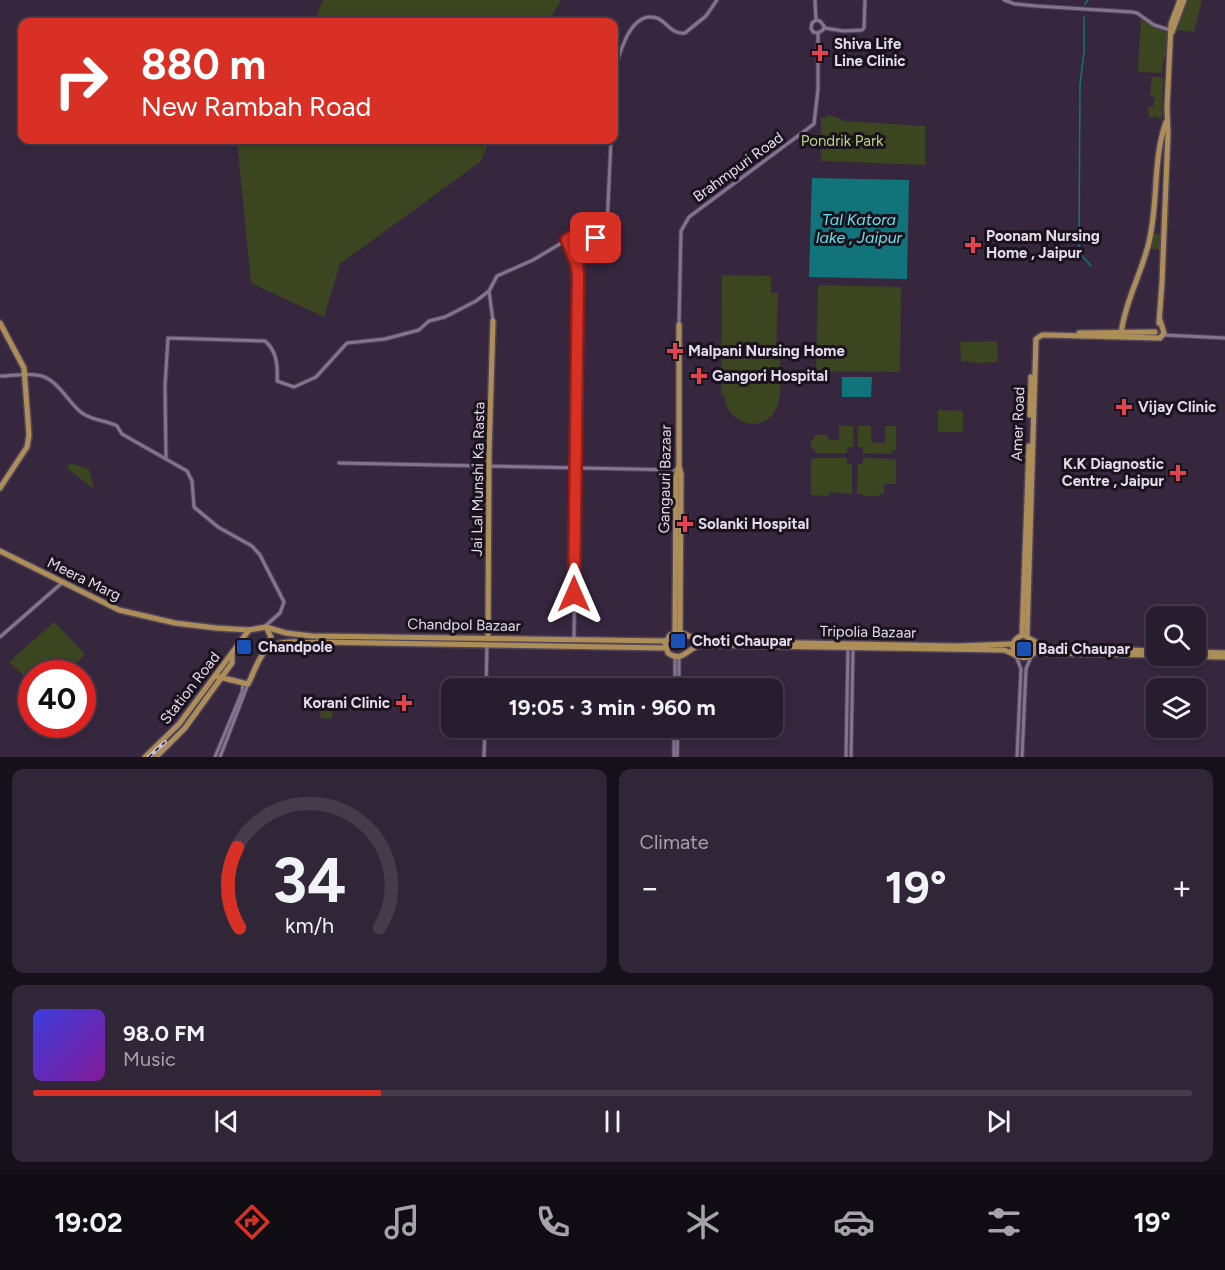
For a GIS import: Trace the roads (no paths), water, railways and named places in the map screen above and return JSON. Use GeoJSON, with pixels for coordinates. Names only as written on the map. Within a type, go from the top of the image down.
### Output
{"type":"FeatureCollection","features":[{"type":"Feature","properties":{"kind":"main road"},"geometry":{"type":"LineString","coordinates":[[1159,333],[1172,31],[1182,0]]}},
{"type":"Feature","properties":{"kind":"main road"},"geometry":{"type":"LineString","coordinates":[[1121,334],[1149,243],[1160,141],[1167,120]]}},
{"type":"Feature","properties":{"kind":"main road","name":"Jai Lal Munshi Ka Rasta"},"geometry":{"type":"LineString","coordinates":[[488,638],[493,321]]}},
{"type":"Feature","properties":{"kind":"main road"},"geometry":{"type":"LineString","coordinates":[[0,323],[22,362],[26,375],[29,435],[27,447],[0,488]]}},
{"type":"Feature","properties":{"kind":"main road","name":"Gangauri Bazaar"},"geometry":{"type":"LineString","coordinates":[[678,632],[679,325]]}},
{"type":"Feature","properties":{"kind":"main road","name":"Amer Road"},"geometry":{"type":"LineString","coordinates":[[1024,635],[1036,339],[1041,335],[1159,333]]}},
{"type":"Feature","properties":{"kind":"main road","name":"Meera Marg"},"geometry":{"type":"LineString","coordinates":[[0,549],[119,610],[232,630],[264,627]]}},
{"type":"Feature","properties":{"kind":"main road"},"geometry":{"type":"LineString","coordinates":[[156,757],[185,728],[218,676],[245,684],[267,648],[271,637],[264,627]]}},
{"type":"Feature","properties":{"kind":"main road","name":"Chandpol Bazaar"},"geometry":{"type":"LineString","coordinates":[[264,627],[303,636],[488,638],[666,644]]}},
{"type":"Feature","properties":{"kind":"main road"},"geometry":{"type":"LineString","coordinates":[[232,630],[240,643]]}},
{"type":"Feature","properties":{"kind":"main road","name":"Station Road"},"geometry":{"type":"LineString","coordinates":[[145,757],[179,724],[218,676],[232,663],[232,655],[249,630]]}},
{"type":"Feature","properties":{"kind":"main road"},"geometry":{"type":"LineString","coordinates":[[678,632],[688,637],[691,644],[688,652],[677,657],[668,653],[666,644],[670,635],[678,632]]}},
{"type":"Feature","properties":{"kind":"main road"},"geometry":{"type":"LineString","coordinates":[[1146,652],[1048,647],[1039,645],[1024,635],[1016,638],[1012,644],[1016,656],[1023,658],[1033,654],[1146,653]]}},
{"type":"Feature","properties":{"kind":"main road","name":"Tripolia Bazaar"},"geometry":{"type":"LineString","coordinates":[[688,637],[700,641],[850,646]]}},
{"type":"Feature","properties":{"kind":"main road"},"geometry":{"type":"LineString","coordinates":[[1033,654],[1034,641]]}},
{"type":"Feature","properties":{"kind":"main road","name":"Chandpol Bazaar"},"geometry":{"type":"LineString","coordinates":[[267,648],[275,643],[318,642],[487,645],[666,644]]}},
{"type":"Feature","properties":{"kind":"main road","name":"Tripolia Bazaar"},"geometry":{"type":"LineString","coordinates":[[688,652],[700,645],[997,646],[1012,644]]}},
{"type":"Feature","properties":{"kind":"main road","name":"Tripolia Bazaar"},"geometry":{"type":"LineString","coordinates":[[905,646],[1004,650],[1016,656]]}},
{"type":"Feature","properties":{"kind":"main road"},"geometry":{"type":"LineString","coordinates":[[1206,653],[1225,655]]}},
{"type":"Feature","properties":{"kind":"main road"},"geometry":{"type":"LineString","coordinates":[[1206,655],[1225,655]]}},
{"type":"Feature","properties":{"kind":"street"},"geometry":{"type":"LineString","coordinates":[[618,65],[624,42],[637,23],[649,18],[659,19],[676,32],[685,33],[706,16],[717,0]]}},
{"type":"Feature","properties":{"kind":"street","name":"Brahmpuri Road"},"geometry":{"type":"LineString","coordinates":[[679,325],[683,225],[689,217],[814,124],[818,89],[818,33],[813,32],[811,28],[812,23],[816,20],[815,0]]}},
{"type":"Feature","properties":{"kind":"street"},"geometry":{"type":"LineString","coordinates":[[818,33],[824,28],[844,31],[862,30],[865,0]]}},
{"type":"Feature","properties":{"kind":"street"},"geometry":{"type":"LineString","coordinates":[[1004,0],[1015,4],[1137,13],[1154,26],[1172,31]]}},
{"type":"Feature","properties":{"kind":"street"},"geometry":{"type":"LineString","coordinates":[[816,20],[822,22],[824,28]]}},
{"type":"Feature","properties":{"kind":"street"},"geometry":{"type":"LineString","coordinates":[[166,459],[165,386],[168,338],[265,341],[275,355],[278,369],[277,381],[294,387],[316,377],[347,343],[385,339],[419,330],[429,321],[445,317],[476,301],[489,291],[497,276],[533,260],[575,235],[593,238],[605,232],[611,144]]}},
{"type":"Feature","properties":{"kind":"street"},"geometry":{"type":"LineString","coordinates":[[567,240],[578,275],[574,640]]}},
{"type":"Feature","properties":{"kind":"street"},"geometry":{"type":"LineString","coordinates":[[489,291],[493,321]]}},
{"type":"Feature","properties":{"kind":"street"},"geometry":{"type":"LineString","coordinates":[[1159,333],[1225,338]]}},
{"type":"Feature","properties":{"kind":"street"},"geometry":{"type":"LineString","coordinates":[[0,376],[43,376],[88,417],[117,426],[122,434],[189,473],[194,507],[218,527],[252,546],[260,555],[284,602],[280,614],[264,627]]}},
{"type":"Feature","properties":{"kind":"street"},"geometry":{"type":"LineString","coordinates":[[339,463],[678,468]]}},
{"type":"Feature","properties":{"kind":"street"},"geometry":{"type":"LineString","coordinates":[[0,637],[63,582]]}},
{"type":"Feature","properties":{"kind":"street"},"geometry":{"type":"LineString","coordinates":[[486,678],[488,638]]}},
{"type":"Feature","properties":{"kind":"street"},"geometry":{"type":"LineString","coordinates":[[846,757],[850,646]]}},
{"type":"Feature","properties":{"kind":"street"},"geometry":{"type":"LineString","coordinates":[[850,646],[851,757]]}},
{"type":"Feature","properties":{"kind":"street"},"geometry":{"type":"LineString","coordinates":[[1019,757],[1027,661],[1033,654]]}},
{"type":"Feature","properties":{"kind":"street"},"geometry":{"type":"LineString","coordinates":[[1016,656],[1021,669],[1019,757]]}},
{"type":"Feature","properties":{"kind":"street"},"geometry":{"type":"LineString","coordinates":[[677,657],[677,678]]}},
{"type":"Feature","properties":{"kind":"street"},"geometry":{"type":"LineString","coordinates":[[215,757],[245,684]]}},
{"type":"Feature","properties":{"kind":"street"},"geometry":{"type":"LineString","coordinates":[[220,757],[245,684]]}},
{"type":"Feature","properties":{"kind":"street"},"geometry":{"type":"LineString","coordinates":[[484,757],[485,738]]}},
{"type":"Feature","properties":{"kind":"street"},"geometry":{"type":"LineString","coordinates":[[675,757],[676,738]]}},
{"type":"Feature","properties":{"kind":"water","name":"Tal Katora lake , Jaipur"},"geometry":{"type":"Polygon","coordinates":[[[812,178],[909,180],[907,279],[809,277],[812,178]]]}},
{"type":"Feature","properties":{"kind":"water"},"geometry":{"type":"Polygon","coordinates":[[[842,377],[872,377],[871,397],[842,397],[842,377]]]}},
{"type":"Feature","properties":{"kind":"waterway"},"geometry":{"type":"LineString","coordinates":[[1085,4],[1088,0]]}},
{"type":"Feature","properties":{"kind":"waterway"},"geometry":{"type":"LineString","coordinates":[[1084,17],[1084,52],[1080,85],[1079,248],[1091,266]]}},
{"type":"Feature","properties":{"kind":"railway"},"geometry":{"type":"LineString","coordinates":[[149,757],[165,742]]}},
{"type":"Feature","properties":{"kind":"place","name":"Shiva Life Line Clinic"},"geometry":{"type":"Point","coordinates":[820,53]}},
{"type":"Feature","properties":{"kind":"place","name":"Poonam Nursing Home , Jaipur"},"geometry":{"type":"Point","coordinates":[973,245]}},
{"type":"Feature","properties":{"kind":"place","name":"Malpani Nursing Home"},"geometry":{"type":"Point","coordinates":[675,351]}},
{"type":"Feature","properties":{"kind":"place","name":"Gangori Hospital"},"geometry":{"type":"Point","coordinates":[699,376]}},
{"type":"Feature","properties":{"kind":"place","name":"Vijay Clinic"},"geometry":{"type":"Point","coordinates":[1124,407]}},
{"type":"Feature","properties":{"kind":"place","name":"K.K Diagnostic Centre , Jaipur"},"geometry":{"type":"Point","coordinates":[1178,473]}},
{"type":"Feature","properties":{"kind":"place","name":"Solanki Hospital"},"geometry":{"type":"Point","coordinates":[685,524]}},
{"type":"Feature","properties":{"kind":"place","name":"Choti Chaupar"},"geometry":{"type":"Point","coordinates":[678,641]}},
{"type":"Feature","properties":{"kind":"place","name":"Chandpole"},"geometry":{"type":"Point","coordinates":[244,647]}},
{"type":"Feature","properties":{"kind":"place","name":"Badi Chaupar"},"geometry":{"type":"Point","coordinates":[1024,649]}},
{"type":"Feature","properties":{"kind":"place","name":"Korani Clinic"},"geometry":{"type":"Point","coordinates":[404,703]}},
{"type":"Feature","properties":{"kind":"park label","name":"Pondrik Park"},"geometry":{"type":"Point","coordinates":[842,141]}}]}
